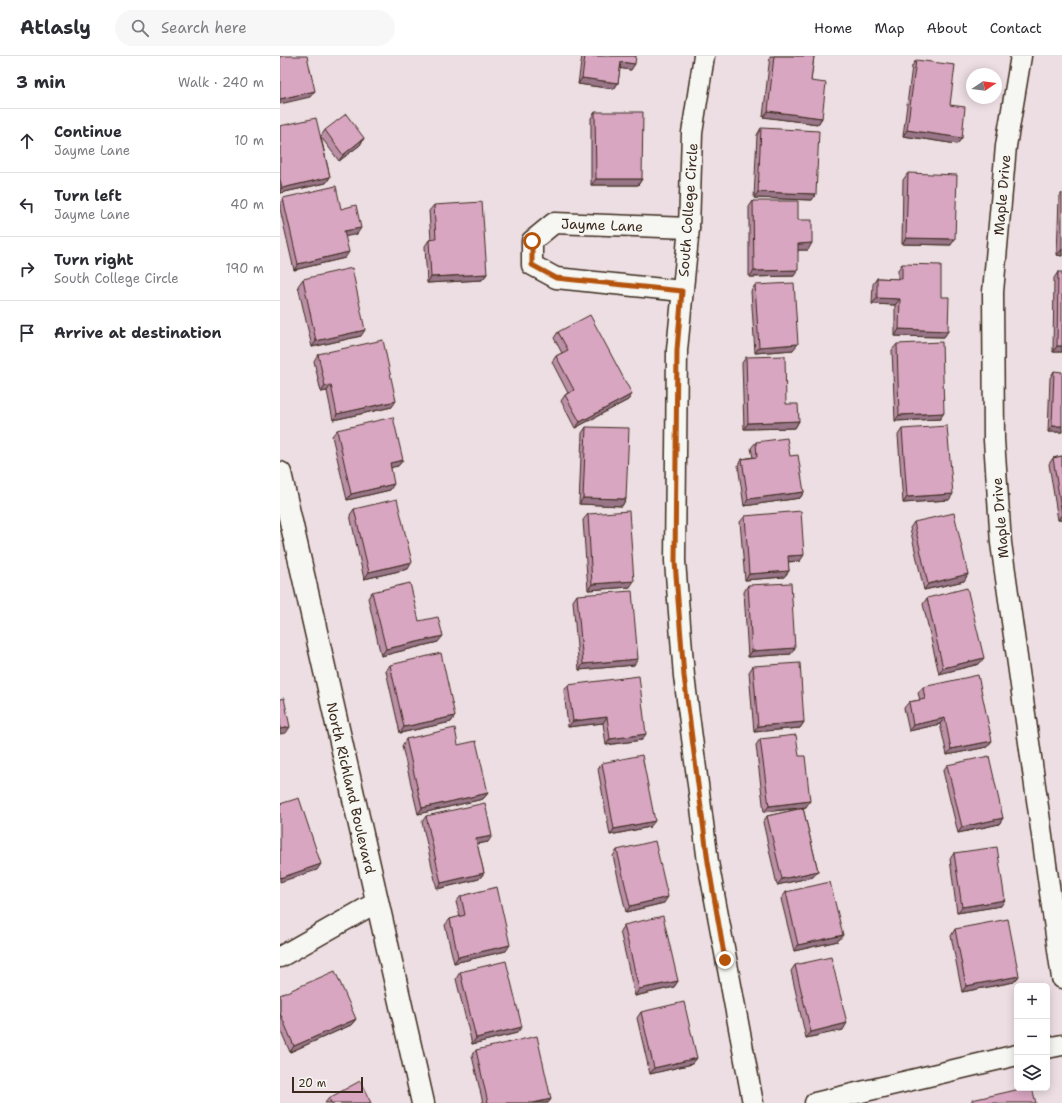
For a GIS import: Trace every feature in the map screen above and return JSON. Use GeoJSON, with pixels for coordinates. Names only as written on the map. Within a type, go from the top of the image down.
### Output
{"type":"FeatureCollection","features":[{"type":"Feature","properties":{"kind":"street","name":"South College Circle"},"geometry":{"type":"LineString","coordinates":[[704,56],[692,133],[689,228],[677,350],[675,562],[684,676],[708,862],[753,1103]]}},
{"type":"Feature","properties":{"kind":"street","name":"Maple Drive"},"geometry":{"type":"LineString","coordinates":[[1021,56],[1006,146],[993,292],[994,440],[1001,543],[1062,978]]}},
{"type":"Feature","properties":{"kind":"street","name":"Jayme Lane"},"geometry":{"type":"LineString","coordinates":[[682,291],[556,278],[532,265],[532,241],[554,222],[689,228]]}},
{"type":"Feature","properties":{"kind":"street","name":"North Richland Boulevard"},"geometry":{"type":"LineString","coordinates":[[280,473],[423,1103]]}},
{"type":"Feature","properties":{"kind":"street"},"geometry":{"type":"LineString","coordinates":[[280,957],[377,902]]}},
{"type":"Feature","properties":{"kind":"street"},"geometry":{"type":"LineString","coordinates":[[1050,1047],[1062,1044]]}},
{"type":"Feature","properties":{"kind":"street"},"geometry":{"type":"LineString","coordinates":[[814,1103],[1014,1056]]}},
{"type":"Feature","properties":{"kind":"building"},"geometry":{"type":"Polygon","coordinates":[[[280,56],[307,56],[315,91],[280,99],[280,56]]]}},
{"type":"Feature","properties":{"kind":"building"},"geometry":{"type":"Polygon","coordinates":[[[585,56],[636,56],[635,64],[621,62],[618,83],[582,78],[585,56]]]}},
{"type":"Feature","properties":{"kind":"building"},"geometry":{"type":"Polygon","coordinates":[[[774,56],[814,56],[811,81],[826,83],[822,118],[768,111],[774,56]]]}},
{"type":"Feature","properties":{"kind":"building"},"geometry":{"type":"Polygon","coordinates":[[[916,60],[955,65],[950,105],[965,107],[962,138],[907,130],[916,60]]]}},
{"type":"Feature","properties":{"kind":"building"},"geometry":{"type":"Polygon","coordinates":[[[595,112],[643,112],[642,179],[596,179],[595,112]]]}},
{"type":"Feature","properties":{"kind":"building"},"geometry":{"type":"Polygon","coordinates":[[[346,114],[364,138],[343,155],[325,130],[346,114]]]}},
{"type":"Feature","properties":{"kind":"building"},"geometry":{"type":"Polygon","coordinates":[[[316,118],[330,177],[282,188],[280,179],[280,126],[316,118]]]}},
{"type":"Feature","properties":{"kind":"building"},"geometry":{"type":"Polygon","coordinates":[[[761,128],[819,131],[816,194],[758,192],[761,128]]]}},
{"type":"Feature","properties":{"kind":"building"},"geometry":{"type":"Polygon","coordinates":[[[908,173],[957,175],[955,239],[906,238],[908,173]]]}},
{"type":"Feature","properties":{"kind":"building"},"geometry":{"type":"Polygon","coordinates":[[[336,186],[341,209],[356,205],[361,228],[344,231],[349,252],[298,264],[283,198],[336,186]]]}},
{"type":"Feature","properties":{"kind":"building"},"geometry":{"type":"Polygon","coordinates":[[[753,201],[798,201],[798,220],[812,220],[812,243],[798,244],[798,270],[754,271],[753,201]]]}},
{"type":"Feature","properties":{"kind":"building"},"geometry":{"type":"Polygon","coordinates":[[[482,202],[487,274],[431,277],[429,240],[436,239],[434,205],[482,202]]]}},
{"type":"Feature","properties":{"kind":"building"},"geometry":{"type":"Polygon","coordinates":[[[902,264],[941,265],[941,297],[949,297],[948,331],[899,329],[900,299],[877,298],[877,278],[902,279],[902,264]]]}},
{"type":"Feature","properties":{"kind":"building"},"geometry":{"type":"Polygon","coordinates":[[[352,268],[365,330],[316,341],[303,279],[352,268]]]}},
{"type":"Feature","properties":{"kind":"building"},"geometry":{"type":"Polygon","coordinates":[[[1058,272],[1062,272],[1062,346],[1057,346],[1058,272]]]}},
{"type":"Feature","properties":{"kind":"building"},"geometry":{"type":"Polygon","coordinates":[[[794,283],[798,344],[759,347],[755,285],[794,283]]]}},
{"type":"Feature","properties":{"kind":"building"},"geometry":{"type":"Polygon","coordinates":[[[590,315],[632,394],[580,422],[565,395],[574,390],[556,356],[568,350],[558,332],[590,315]]]}},
{"type":"Feature","properties":{"kind":"building"},"geometry":{"type":"Polygon","coordinates":[[[383,340],[396,401],[337,414],[331,385],[325,386],[318,354],[383,340]]]}},
{"type":"Feature","properties":{"kind":"building"},"geometry":{"type":"Polygon","coordinates":[[[942,342],[944,413],[899,415],[897,344],[942,342]]]}},
{"type":"Feature","properties":{"kind":"building"},"geometry":{"type":"Polygon","coordinates":[[[785,356],[786,404],[798,404],[799,421],[748,423],[746,357],[785,356]]]}},
{"type":"Feature","properties":{"kind":"building"},"geometry":{"type":"Polygon","coordinates":[[[1054,371],[1062,372],[1062,426],[1052,426],[1054,371]]]}},
{"type":"Feature","properties":{"kind":"building"},"geometry":{"type":"Polygon","coordinates":[[[393,417],[403,460],[390,463],[394,484],[351,494],[337,430],[393,417]]]}},
{"type":"Feature","properties":{"kind":"building"},"geometry":{"type":"Polygon","coordinates":[[[947,426],[953,494],[907,497],[902,429],[947,426]]]}},
{"type":"Feature","properties":{"kind":"building"},"geometry":{"type":"Polygon","coordinates":[[[586,427],[629,428],[626,499],[583,498],[586,427]]]}},
{"type":"Feature","properties":{"kind":"building"},"geometry":{"type":"Polygon","coordinates":[[[787,438],[790,456],[798,455],[804,492],[748,499],[742,459],[757,457],[756,442],[787,438]]]}},
{"type":"Feature","properties":{"kind":"building"},"geometry":{"type":"Polygon","coordinates":[[[1062,456],[1062,514],[1053,458],[1062,456]]]}},
{"type":"Feature","properties":{"kind":"building"},"geometry":{"type":"Polygon","coordinates":[[[397,499],[412,562],[369,572],[354,509],[397,499]]]}},
{"type":"Feature","properties":{"kind":"building"},"geometry":{"type":"Polygon","coordinates":[[[629,511],[634,581],[592,584],[588,514],[629,511]]]}},
{"type":"Feature","properties":{"kind":"building"},"geometry":{"type":"Polygon","coordinates":[[[801,511],[804,555],[788,556],[789,571],[749,574],[745,516],[801,511]]]}},
{"type":"Feature","properties":{"kind":"building"},"geometry":{"type":"Polygon","coordinates":[[[954,513],[968,574],[928,584],[914,522],[954,513]]]}},
{"type":"Feature","properties":{"kind":"building"},"geometry":{"type":"Polygon","coordinates":[[[410,583],[419,621],[438,617],[443,636],[386,649],[372,592],[410,583]]]}},
{"type":"Feature","properties":{"kind":"building"},"geometry":{"type":"Polygon","coordinates":[[[791,583],[795,648],[752,651],[748,585],[791,583]]]}},
{"type":"Feature","properties":{"kind":"building"},"geometry":{"type":"Polygon","coordinates":[[[967,588],[984,658],[943,668],[927,598],[967,588]]]}},
{"type":"Feature","properties":{"kind":"building"},"geometry":{"type":"Polygon","coordinates":[[[632,591],[638,659],[583,664],[577,595],[632,591]]]}},
{"type":"Feature","properties":{"kind":"building"},"geometry":{"type":"Polygon","coordinates":[[[441,653],[455,716],[404,727],[390,665],[441,653]]]}},
{"type":"Feature","properties":{"kind":"building"},"geometry":{"type":"Polygon","coordinates":[[[800,663],[804,722],[758,726],[753,666],[800,663]]]}},
{"type":"Feature","properties":{"kind":"building"},"geometry":{"type":"Polygon","coordinates":[[[978,675],[992,741],[951,749],[945,718],[913,725],[909,702],[925,699],[923,687],[978,675]]]}},
{"type":"Feature","properties":{"kind":"building"},"geometry":{"type":"Polygon","coordinates":[[[639,676],[646,734],[610,739],[607,717],[573,721],[568,685],[639,676]]]}},
{"type":"Feature","properties":{"kind":"building"},"geometry":{"type":"Polygon","coordinates":[[[284,698],[290,727],[280,729],[280,699],[284,698]]]}},
{"type":"Feature","properties":{"kind":"building"},"geometry":{"type":"Polygon","coordinates":[[[455,728],[458,745],[476,741],[488,793],[422,808],[406,739],[455,728]]]}},
{"type":"Feature","properties":{"kind":"building"},"geometry":{"type":"Polygon","coordinates":[[[796,735],[799,756],[805,756],[810,801],[769,806],[760,739],[796,735]]]}},
{"type":"Feature","properties":{"kind":"building"},"geometry":{"type":"Polygon","coordinates":[[[642,755],[655,821],[614,829],[602,763],[642,755]]]}},
{"type":"Feature","properties":{"kind":"building"},"geometry":{"type":"Polygon","coordinates":[[[989,756],[1003,818],[962,827],[947,765],[989,756]]]}},
{"type":"Feature","properties":{"kind":"building"},"geometry":{"type":"Polygon","coordinates":[[[299,798],[321,864],[280,878],[280,804],[299,798]]]}},
{"type":"Feature","properties":{"kind":"building"},"geometry":{"type":"Polygon","coordinates":[[[485,803],[492,836],[476,839],[484,873],[441,883],[426,816],[485,803]]]}},
{"type":"Feature","properties":{"kind":"building"},"geometry":{"type":"Polygon","coordinates":[[[803,808],[818,871],[782,879],[767,816],[803,808]]]}},
{"type":"Feature","properties":{"kind":"building"},"geometry":{"type":"Polygon","coordinates":[[[655,841],[668,897],[630,906],[617,850],[655,841]]]}},
{"type":"Feature","properties":{"kind":"building"},"geometry":{"type":"Polygon","coordinates":[[[997,847],[1005,900],[962,907],[954,853],[997,847]]]}},
{"type":"Feature","properties":{"kind":"building"},"geometry":{"type":"Polygon","coordinates":[[[830,882],[843,935],[798,945],[786,892],[830,882]]]}},
{"type":"Feature","properties":{"kind":"building"},"geometry":{"type":"Polygon","coordinates":[[[497,887],[510,945],[458,957],[450,919],[465,915],[461,896],[497,887]]]}},
{"type":"Feature","properties":{"kind":"building"},"geometry":{"type":"Polygon","coordinates":[[[663,916],[678,981],[639,989],[624,925],[663,916]]]}},
{"type":"Feature","properties":{"kind":"building"},"geometry":{"type":"Polygon","coordinates":[[[1008,919],[1019,976],[966,986],[955,929],[1008,919]]]}},
{"type":"Feature","properties":{"kind":"building"},"geometry":{"type":"Polygon","coordinates":[[[831,957],[847,1023],[811,1032],[795,965],[831,957]]]}},
{"type":"Feature","properties":{"kind":"building"},"geometry":{"type":"Polygon","coordinates":[[[506,961],[522,1027],[476,1038],[460,972],[506,961]]]}},
{"type":"Feature","properties":{"kind":"building"},"geometry":{"type":"Polygon","coordinates":[[[335,971],[356,1019],[294,1046],[280,1013],[280,995],[335,971]]]}},
{"type":"Feature","properties":{"kind":"building"},"geometry":{"type":"Polygon","coordinates":[[[684,1002],[697,1058],[654,1068],[641,1012],[684,1002]]]}},
{"type":"Feature","properties":{"kind":"building"},"geometry":{"type":"Polygon","coordinates":[[[537,1036],[551,1099],[533,1103],[488,1103],[476,1050],[537,1036]]]}},
{"type":"Feature","properties":{"kind":"building"},"geometry":{"type":"Polygon","coordinates":[[[360,1081],[371,1103],[331,1103],[329,1098],[360,1081]]]}},
{"type":"Feature","properties":{"kind":"building"},"geometry":{"type":"Polygon","coordinates":[[[1014,1090],[1033,1091],[1036,1103],[972,1103],[972,1100],[1014,1090]]]}},
{"type":"Feature","properties":{"kind":"route"},"geometry":{"type":"LineString","coordinates":[[532,241],[532,265],[556,278],[682,291],[677,350],[675,562],[684,676],[708,862],[725,960]]}}]}
